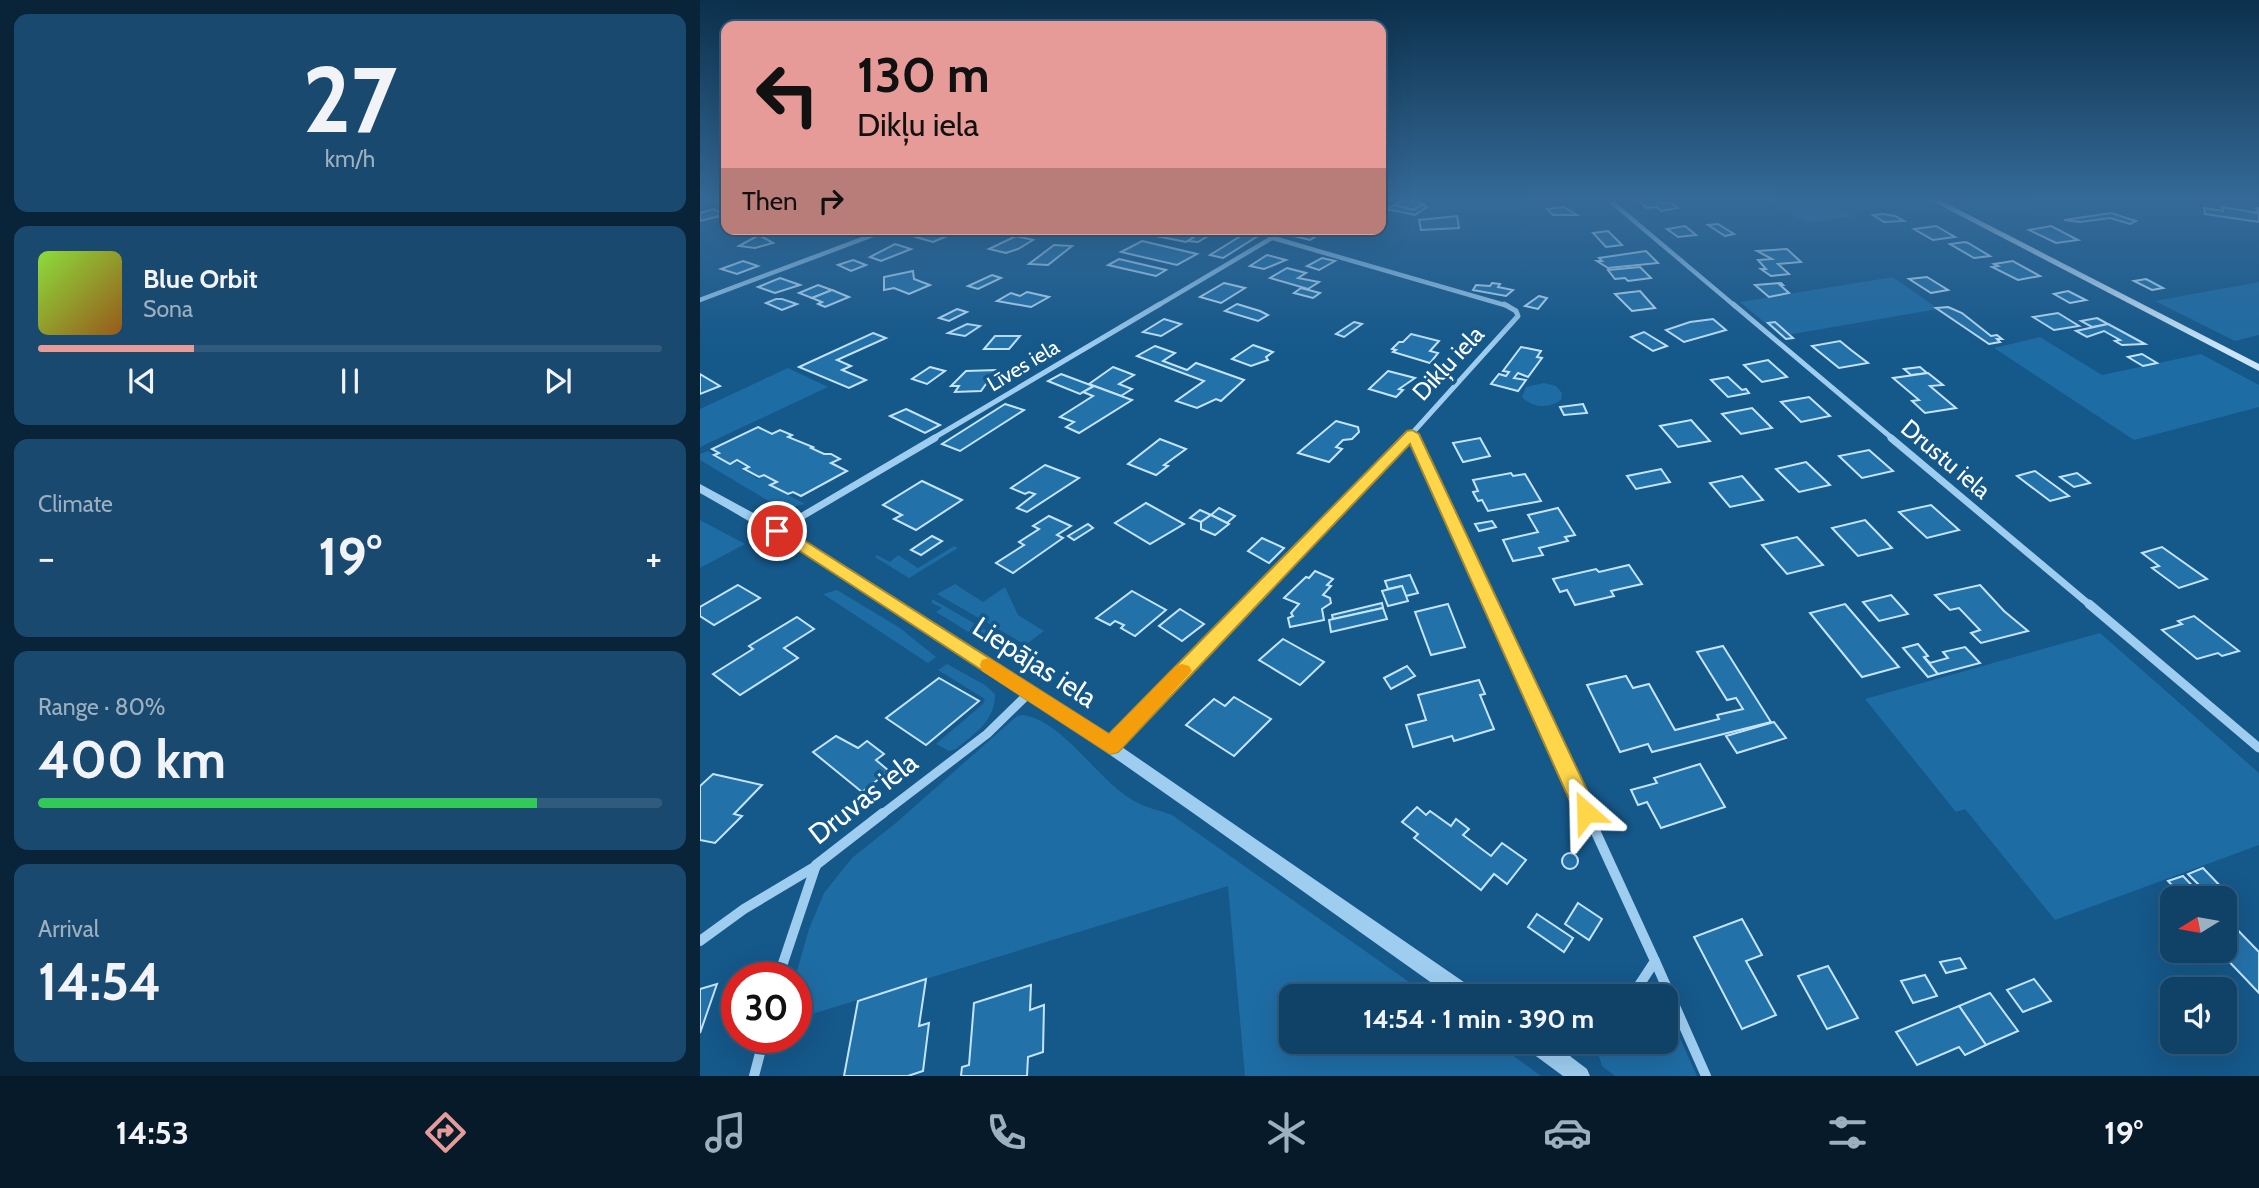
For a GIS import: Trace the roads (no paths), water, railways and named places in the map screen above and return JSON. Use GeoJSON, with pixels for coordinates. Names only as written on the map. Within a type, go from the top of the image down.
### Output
{"type":"FeatureCollection","features":[{"type":"Feature","properties":{"kind":"main road"},"geometry":{"type":"LineString","coordinates":[[2029,249],[2259,368]]}},
{"type":"Feature","properties":{"kind":"street"},"geometry":{"type":"LineString","coordinates":[[700,300],[834,249]]}},
{"type":"Feature","properties":{"kind":"street","name":"Līves iela"},"geometry":{"type":"LineString","coordinates":[[777,531],[1254,249]]}},
{"type":"Feature","properties":{"kind":"street","name":"Dikļu iela"},"geometry":{"type":"LineString","coordinates":[[1110,746],[1412,434],[1518,316],[1516,311],[1494,302],[1312,249]]}},
{"type":"Feature","properties":{"kind":"street","name":"Drustu iela"},"geometry":{"type":"LineString","coordinates":[[1668,249],[2259,748]]}},
{"type":"Feature","properties":{"kind":"street"},"geometry":{"type":"LineString","coordinates":[[1412,434],[1706,1076]]}},
{"type":"Feature","properties":{"kind":"street","name":"Liepājas iela"},"geometry":{"type":"LineString","coordinates":[[703,493],[777,531],[1031,692],[1450,984]]}},
{"type":"Feature","properties":{"kind":"street","name":"Druvas iela"},"geometry":{"type":"LineString","coordinates":[[783,962],[816,865],[987,734],[1031,692]]}},
{"type":"Feature","properties":{"kind":"street"},"geometry":{"type":"LineString","coordinates":[[700,941],[744,909],[816,865]]}},
{"type":"Feature","properties":{"kind":"street"},"geometry":{"type":"LineString","coordinates":[[1640,984],[1655,961]]}},
{"type":"Feature","properties":{"kind":"street"},"geometry":{"type":"LineString","coordinates":[[754,1076],[760,1053]]}},
{"type":"Feature","properties":{"kind":"street"},"geometry":{"type":"LineString","coordinates":[[1551,1054],[1580,1076]]}},
{"type":"Feature","properties":{"kind":"street"},"geometry":{"type":"LineString","coordinates":[[1558,1059],[1566,1054]]}}]}
